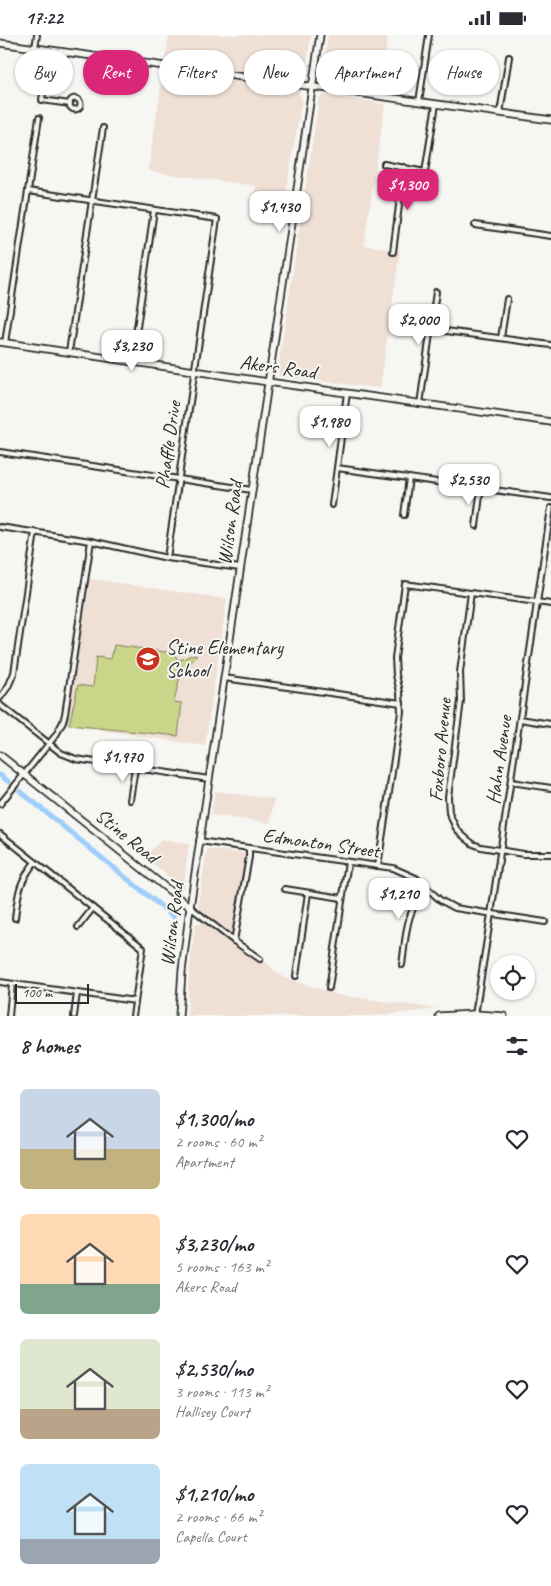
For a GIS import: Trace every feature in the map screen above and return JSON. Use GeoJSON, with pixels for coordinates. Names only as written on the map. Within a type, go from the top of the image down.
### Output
{"type":"FeatureCollection","features":[{"type":"Feature","properties":{"kind":"street"},"geometry":{"type":"LineString","coordinates":[[35,48],[37,35]]}},
{"type":"Feature","properties":{"kind":"street","name":"Wilson Road"},"geometry":{"type":"LineString","coordinates":[[179,1016],[182,971],[199,841],[320,35]]}},
{"type":"Feature","properties":{"kind":"street"},"geometry":{"type":"LineString","coordinates":[[419,102],[429,35]]}},
{"type":"Feature","properties":{"kind":"street"},"geometry":{"type":"LineString","coordinates":[[0,43],[50,50]]}},
{"type":"Feature","properties":{"kind":"street"},"geometry":{"type":"LineString","coordinates":[[73,53],[551,120]]}},
{"type":"Feature","properties":{"kind":"street"},"geometry":{"type":"LineString","coordinates":[[500,113],[509,57]]}},
{"type":"Feature","properties":{"kind":"street"},"geometry":{"type":"LineString","coordinates":[[43,95],[42,100],[70,104]]}},
{"type":"Feature","properties":{"kind":"street"},"geometry":{"type":"LineString","coordinates":[[384,164],[425,172],[436,104]]}},
{"type":"Feature","properties":{"kind":"street"},"geometry":{"type":"LineString","coordinates":[[3,343],[39,118]]}},
{"type":"Feature","properties":{"kind":"street"},"geometry":{"type":"LineString","coordinates":[[69,352],[102,128]]}},
{"type":"Feature","properties":{"kind":"street"},"geometry":{"type":"LineString","coordinates":[[392,252],[404,167]]}},
{"type":"Feature","properties":{"kind":"street"},"geometry":{"type":"LineString","coordinates":[[28,191],[154,210],[132,362]]}},
{"type":"Feature","properties":{"kind":"street","name":"Phaffle Drive"},"geometry":{"type":"LineString","coordinates":[[154,210],[217,219],[166,558]]}},
{"type":"Feature","properties":{"kind":"street"},"geometry":{"type":"LineString","coordinates":[[475,225],[551,235]]}},
{"type":"Feature","properties":{"kind":"street"},"geometry":{"type":"LineString","coordinates":[[420,404],[436,291]]}},
{"type":"Feature","properties":{"kind":"street"},"geometry":{"type":"LineString","coordinates":[[501,338],[507,299]]}},
{"type":"Feature","properties":{"kind":"street"},"geometry":{"type":"LineString","coordinates":[[431,329],[551,345]]}},
{"type":"Feature","properties":{"kind":"street","name":"Akers Road"},"geometry":{"type":"LineString","coordinates":[[3,343],[551,422]]}},
{"type":"Feature","properties":{"kind":"street"},"geometry":{"type":"LineString","coordinates":[[332,505],[347,393]]}},
{"type":"Feature","properties":{"kind":"street"},"geometry":{"type":"LineString","coordinates":[[0,452],[252,490]]}},
{"type":"Feature","properties":{"kind":"street"},"geometry":{"type":"LineString","coordinates":[[337,468],[551,498]]}},
{"type":"Feature","properties":{"kind":"street"},"geometry":{"type":"LineString","coordinates":[[404,515],[409,479]]}},
{"type":"Feature","properties":{"kind":"street"},"geometry":{"type":"LineString","coordinates":[[476,525],[481,489]]}},
{"type":"Feature","properties":{"kind":"street","name":"Hahn Avenue"},"geometry":{"type":"LineString","coordinates":[[475,1015],[551,508]]}},
{"type":"Feature","properties":{"kind":"street"},"geometry":{"type":"LineString","coordinates":[[0,527],[91,541],[166,558],[240,569]]}},
{"type":"Feature","properties":{"kind":"street"},"geometry":{"type":"LineString","coordinates":[[0,698],[8,687],[14,673],[35,532]]}},
{"type":"Feature","properties":{"kind":"street"},"geometry":{"type":"LineString","coordinates":[[0,804],[59,730],[65,714],[91,541]]}},
{"type":"Feature","properties":{"kind":"street"},"geometry":{"type":"LineString","coordinates":[[378,866],[401,703],[395,658],[405,584],[551,604]]}},
{"type":"Feature","properties":{"kind":"street","name":"Foxboro Avenue"},"geometry":{"type":"LineString","coordinates":[[471,593],[460,672],[461,711],[448,797],[452,820],[460,834],[481,847],[522,854],[551,854]]}},
{"type":"Feature","properties":{"kind":"street"},"geometry":{"type":"LineString","coordinates":[[224,678],[401,703]]}},
{"type":"Feature","properties":{"kind":"street"},"geometry":{"type":"LineString","coordinates":[[0,705],[61,753],[76,759],[209,779]]}},
{"type":"Feature","properties":{"kind":"street"},"geometry":{"type":"LineString","coordinates":[[520,719],[551,723]]}},
{"type":"Feature","properties":{"kind":"street","name":"Stine Road"},"geometry":{"type":"LineString","coordinates":[[0,755],[190,907],[260,959]]}},
{"type":"Feature","properties":{"kind":"street"},"geometry":{"type":"LineString","coordinates":[[130,800],[135,768]]}},
{"type":"Feature","properties":{"kind":"street"},"geometry":{"type":"LineString","coordinates":[[511,783],[551,789]]}},
{"type":"Feature","properties":{"kind":"street"},"geometry":{"type":"LineString","coordinates":[[0,834],[143,948],[133,1016]]}},
{"type":"Feature","properties":{"kind":"street","name":"Edmonton Street"},"geometry":{"type":"LineString","coordinates":[[199,841],[393,868],[416,878],[440,900],[456,908],[545,922]]}},
{"type":"Feature","properties":{"kind":"street"},"geometry":{"type":"LineString","coordinates":[[234,941],[249,848]]}},
{"type":"Feature","properties":{"kind":"street"},"geometry":{"type":"LineString","coordinates":[[15,918],[22,880],[35,862]]}},
{"type":"Feature","properties":{"kind":"street"},"geometry":{"type":"LineString","coordinates":[[329,988],[348,862]]}},
{"type":"Feature","properties":{"kind":"street"},"geometry":{"type":"LineString","coordinates":[[285,889],[342,898]]}},
{"type":"Feature","properties":{"kind":"street"},"geometry":{"type":"LineString","coordinates":[[402,965],[410,914],[415,901],[427,889]]}},
{"type":"Feature","properties":{"kind":"street"},"geometry":{"type":"LineString","coordinates":[[296,976],[308,893]]}},
{"type":"Feature","properties":{"kind":"street"},"geometry":{"type":"LineString","coordinates":[[78,927],[93,908]]}},
{"type":"Feature","properties":{"kind":"street"},"geometry":{"type":"LineString","coordinates":[[0,982],[135,1001]]}},
{"type":"Feature","properties":{"kind":"street"},"geometry":{"type":"LineString","coordinates":[[8,1016],[12,984]]}},
{"type":"Feature","properties":{"kind":"street"},"geometry":{"type":"LineString","coordinates":[[74,1016],[77,993]]}},
{"type":"Feature","properties":{"kind":"street"},"geometry":{"type":"LineString","coordinates":[[439,1016],[504,1016]]}},
{"type":"Feature","properties":{"kind":"shaded area"},"geometry":{"type":"Polygon","coordinates":[[[169,35],[311,35],[306,68],[306,50],[244,50],[244,95],[299,95],[302,99],[285,197],[255,193],[256,186],[148,171],[160,95],[234,95],[234,50],[167,50],[169,35]]]}},
{"type":"Feature","properties":{"kind":"shaded area"},"geometry":{"type":"Polygon","coordinates":[[[328,35],[388,35],[386,50],[326,50],[328,35]]]}},
{"type":"Feature","properties":{"kind":"shaded area"},"geometry":{"type":"Polygon","coordinates":[[[323,95],[385,104],[364,245],[400,251],[380,388],[279,375],[278,370],[319,98],[323,95]]]}},
{"type":"Feature","properties":{"kind":"shaded area","name":"Stine Elementary School"},"geometry":{"type":"Polygon","coordinates":[[[90,579],[227,599],[205,746],[67,725],[90,579]]]}},
{"type":"Feature","properties":{"kind":"shaded area"},"geometry":{"type":"Polygon","coordinates":[[[215,791],[274,799],[270,823],[211,815],[215,791]]]}},
{"type":"Feature","properties":{"kind":"shaded area"},"geometry":{"type":"Polygon","coordinates":[[[161,840],[189,844],[183,889],[145,857],[161,840]]]}},
{"type":"Feature","properties":{"kind":"shaded area"},"geometry":{"type":"Polygon","coordinates":[[[207,849],[250,854],[236,936],[282,977],[338,995],[438,1009],[375,1016],[187,1016],[189,975],[195,927],[197,924],[201,924],[198,904],[207,849]]]}},
{"type":"Feature","properties":{"kind":"green space"},"geometry":{"type":"Polygon","coordinates":[[[114,645],[174,653],[178,661],[194,654],[197,655],[180,676],[174,702],[182,703],[178,736],[69,725],[78,685],[93,687],[96,657],[111,659],[114,645]]]}},
{"type":"Feature","properties":{"kind":"waterway"},"geometry":{"type":"LineString","coordinates":[[0,775],[9,782]]}},
{"type":"Feature","properties":{"kind":"waterway"},"geometry":{"type":"LineString","coordinates":[[20,791],[174,917]]}},
{"type":"Feature","properties":{"kind":"place","name":"Stine Elementary School"},"geometry":{"type":"Point","coordinates":[148,659]}}]}
